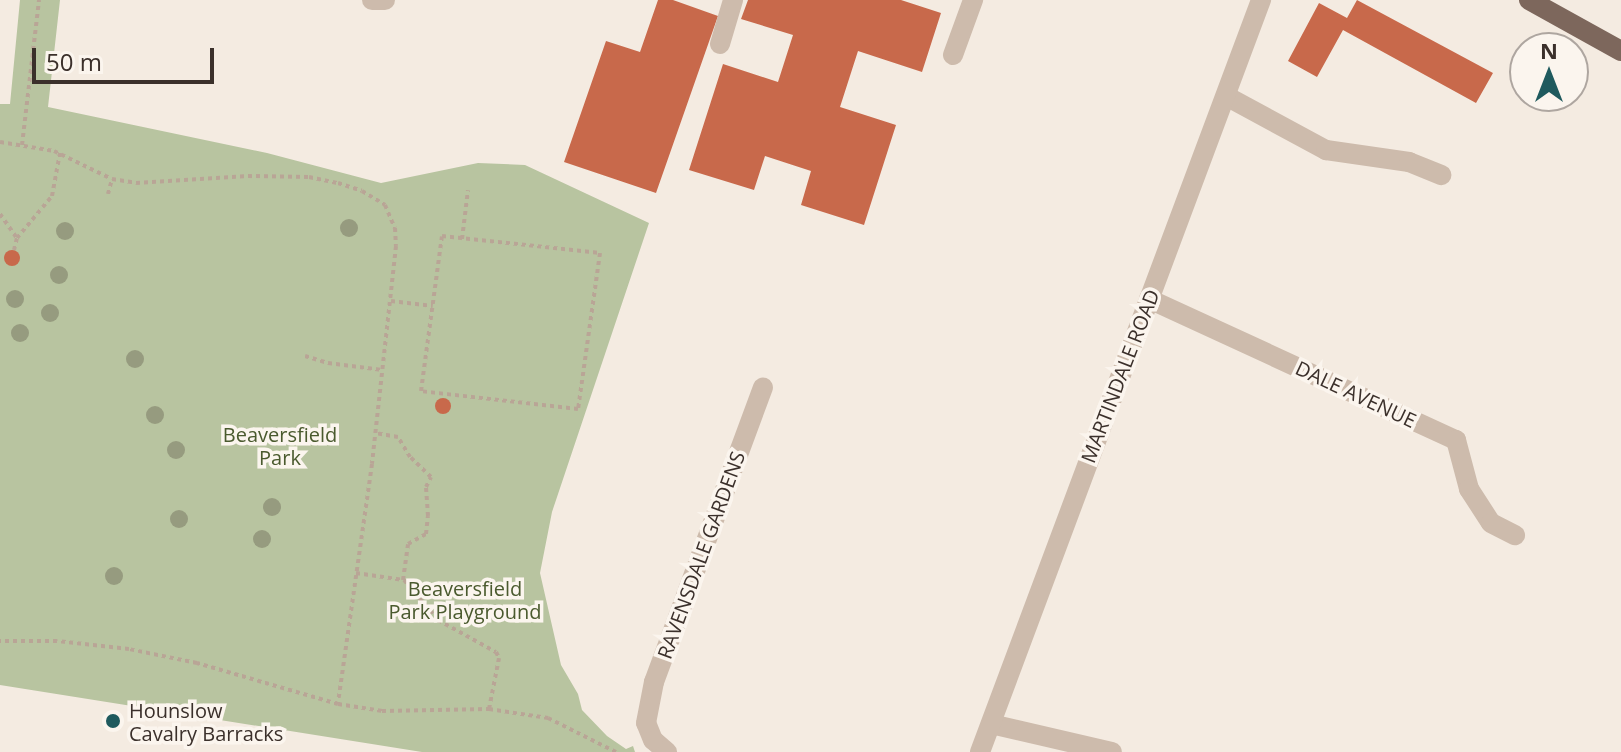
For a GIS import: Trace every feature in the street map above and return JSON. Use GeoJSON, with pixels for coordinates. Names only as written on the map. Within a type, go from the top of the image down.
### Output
{"type":"FeatureCollection","features":[{"type":"Feature","properties":{"kind":"main road"},"geometry":{"type":"LineString","coordinates":[[1529,0],[1621,51]]}},
{"type":"Feature","properties":{"kind":"street"},"geometry":{"type":"LineString","coordinates":[[372,0],[385,0]]}},
{"type":"Feature","properties":{"kind":"street"},"geometry":{"type":"LineString","coordinates":[[720,44],[733,0]]}},
{"type":"Feature","properties":{"kind":"street"},"geometry":{"type":"LineString","coordinates":[[953,55],[973,0]]}},
{"type":"Feature","properties":{"kind":"street","name":"MARTINDALE ROAD"},"geometry":{"type":"LineString","coordinates":[[980,752],[1261,0]]}},
{"type":"Feature","properties":{"kind":"street"},"geometry":{"type":"LineString","coordinates":[[1226,96],[1326,150],[1409,162],[1441,175]]}},
{"type":"Feature","properties":{"kind":"street","name":"DALE AVENUE"},"geometry":{"type":"LineString","coordinates":[[1149,299],[1456,440],[1469,489],[1491,523],[1515,535]]}},
{"type":"Feature","properties":{"kind":"street","name":"RAVENSDALE GARDENS"},"geometry":{"type":"LineString","coordinates":[[667,752],[653,740],[646,723],[654,682],[763,388]]}},
{"type":"Feature","properties":{"kind":"street"},"geometry":{"type":"LineString","coordinates":[[991,724],[1112,752]]}},
{"type":"Feature","properties":{"kind":"path"},"geometry":{"type":"LineString","coordinates":[[22,145],[39,0]]}},
{"type":"Feature","properties":{"kind":"path"},"geometry":{"type":"LineString","coordinates":[[0,142],[60,153],[112,179],[159,183],[248,176],[309,177],[362,191],[385,205],[395,228],[391,301],[338,704]]}},
{"type":"Feature","properties":{"kind":"path"},"geometry":{"type":"LineString","coordinates":[[14,250],[17,238],[52,196],[60,153]]}},
{"type":"Feature","properties":{"kind":"path"},"geometry":{"type":"LineString","coordinates":[[108,194],[112,179]]}},
{"type":"Feature","properties":{"kind":"path"},"geometry":{"type":"LineString","coordinates":[[462,239],[468,190]]}},
{"type":"Feature","properties":{"kind":"path"},"geometry":{"type":"LineString","coordinates":[[0,214],[17,238]]}},
{"type":"Feature","properties":{"kind":"path"},"geometry":{"type":"LineString","coordinates":[[442,236],[462,239],[600,253],[578,409],[421,391],[442,236]]}},
{"type":"Feature","properties":{"kind":"path"},"geometry":{"type":"LineString","coordinates":[[391,301],[433,306]]}},
{"type":"Feature","properties":{"kind":"path"},"geometry":{"type":"LineString","coordinates":[[305,356],[383,370]]}},
{"type":"Feature","properties":{"kind":"path"},"geometry":{"type":"LineString","coordinates":[[375,433],[398,437],[410,457],[431,477],[426,487],[429,509],[426,534],[408,544],[403,580]]}},
{"type":"Feature","properties":{"kind":"path"},"geometry":{"type":"LineString","coordinates":[[356,573],[403,580],[438,620],[496,652],[499,658],[489,709]]}},
{"type":"Feature","properties":{"kind":"path"},"geometry":{"type":"LineString","coordinates":[[0,641],[57,641],[129,649],[197,663],[338,704],[382,711],[489,709],[548,718],[616,752]]}},
{"type":"Feature","properties":{"kind":"green space","name":"Beaversfield Park"},"geometry":{"type":"Polygon","coordinates":[[[20,0],[60,0],[48,107],[267,153],[381,183],[478,163],[525,165],[649,223],[552,512],[540,573],[561,665],[578,694],[582,710],[607,736],[626,749],[633,746],[635,752],[422,752],[0,685],[0,104],[10,104],[20,0]]]}},
{"type":"Feature","properties":{"kind":"building"},"geometry":{"type":"Polygon","coordinates":[[[658,0],[673,0],[718,16],[656,193],[564,162],[606,41],[640,52],[658,0]]]}},
{"type":"Feature","properties":{"kind":"building"},"geometry":{"type":"Polygon","coordinates":[[[748,0],[901,0],[941,13],[922,72],[858,51],[840,107],[896,125],[864,225],[801,205],[811,171],[765,156],[754,190],[689,170],[723,64],[778,82],[793,35],[741,19],[748,0]]]}},
{"type":"Feature","properties":{"kind":"building"},"geometry":{"type":"Polygon","coordinates":[[[1357,0],[1493,73],[1476,103],[1343,30],[1317,77],[1288,61],[1319,3],[1347,18],[1357,0]]]}},
{"type":"Feature","properties":{"kind":"building"},"geometry":{"type":"Polygon","coordinates":[[[9,250],[15,250],[20,258],[18,264],[9,266],[4,261],[4,255],[9,250]]]}},
{"type":"Feature","properties":{"kind":"building"},"geometry":{"type":"Polygon","coordinates":[[[440,398],[446,398],[451,406],[449,412],[440,414],[435,409],[435,403],[440,398]]]}},
{"type":"Feature","properties":{"kind":"place","name":"Hounslow Cavalry Barracks"},"geometry":{"type":"Point","coordinates":[113,721]}},
{"type":"Feature","properties":{"kind":"park label","name":"Beaversfield Park Playground"},"geometry":{"type":"Point","coordinates":[465,600]}}]}
